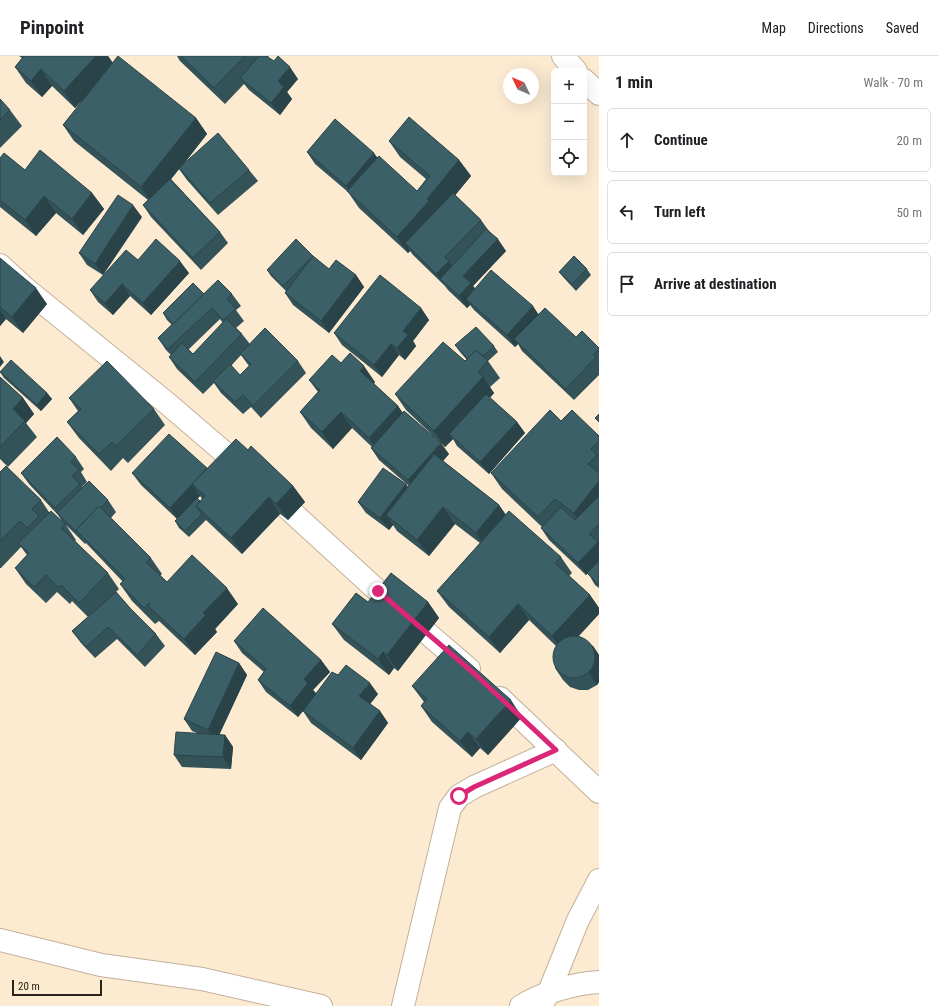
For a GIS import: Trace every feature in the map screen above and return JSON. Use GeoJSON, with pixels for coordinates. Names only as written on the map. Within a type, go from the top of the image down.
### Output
{"type":"FeatureCollection","features":[{"type":"Feature","properties":{"kind":"street"},"geometry":{"type":"LineString","coordinates":[[563,56],[573,68]]}},
{"type":"Feature","properties":{"kind":"street"},"geometry":{"type":"LineString","coordinates":[[587,83],[599,94]]}},
{"type":"Feature","properties":{"kind":"street"},"geometry":{"type":"LineString","coordinates":[[0,265],[26,289],[168,404],[248,472],[378,591],[486,684],[599,792]]}},
{"type":"Feature","properties":{"kind":"street"},"geometry":{"type":"LineString","coordinates":[[403,1006],[450,808],[459,796],[474,787],[556,750]]}},
{"type":"Feature","properties":{"kind":"street"},"geometry":{"type":"LineString","coordinates":[[545,999],[578,920],[599,880]]}},
{"type":"Feature","properties":{"kind":"street"},"geometry":{"type":"LineString","coordinates":[[0,940],[101,965],[202,979],[290,1002],[321,1006]]}},
{"type":"Feature","properties":{"kind":"street"},"geometry":{"type":"LineString","coordinates":[[521,1006],[545,999],[583,984],[599,982]]}},
{"type":"Feature","properties":{"kind":"building"},"geometry":{"type":"Polygon","coordinates":[[[24,56],[96,56],[64,91],[41,69],[31,81],[15,67],[24,56]]]}},
{"type":"Feature","properties":{"kind":"building"},"geometry":{"type":"Polygon","coordinates":[[[118,56],[196,118],[141,187],[63,125],[118,56]]]}},
{"type":"Feature","properties":{"kind":"building"},"geometry":{"type":"Polygon","coordinates":[[[181,56],[245,56],[214,88],[181,56]]]}},
{"type":"Feature","properties":{"kind":"building"},"geometry":{"type":"Polygon","coordinates":[[[259,56],[266,56],[274,61],[278,56],[290,67],[278,81],[284,87],[271,103],[240,78],[259,56]]]}},
{"type":"Feature","properties":{"kind":"building"},"geometry":{"type":"Polygon","coordinates":[[[0,99],[10,110],[0,120],[0,99]]]}},
{"type":"Feature","properties":{"kind":"building"},"geometry":{"type":"Polygon","coordinates":[[[409,117],[459,160],[427,199],[429,201],[397,237],[347,191],[379,156],[417,191],[430,176],[389,141],[409,117]]]}},
{"type":"Feature","properties":{"kind":"building"},"geometry":{"type":"Polygon","coordinates":[[[335,119],[374,153],[346,186],[307,152],[335,119]]]}},
{"type":"Feature","properties":{"kind":"building"},"geometry":{"type":"Polygon","coordinates":[[[218,133],[249,170],[210,203],[179,168],[218,133]]]}},
{"type":"Feature","properties":{"kind":"building"},"geometry":{"type":"Polygon","coordinates":[[[40,150],[92,193],[72,219],[44,196],[25,220],[0,200],[0,158],[4,153],[25,170],[40,150]]]}},
{"type":"Feature","properties":{"kind":"building"},"geometry":{"type":"Polygon","coordinates":[[[170,179],[220,232],[193,258],[143,205],[170,179]]]}},
{"type":"Feature","properties":{"kind":"building"},"geometry":{"type":"Polygon","coordinates":[[[453,193],[481,220],[445,257],[449,261],[436,274],[405,243],[453,193]]]}},
{"type":"Feature","properties":{"kind":"building"},"geometry":{"type":"Polygon","coordinates":[[[118,195],[133,205],[95,264],[79,253],[118,195]]]}},
{"type":"Feature","properties":{"kind":"building"},"geometry":{"type":"Polygon","coordinates":[[[486,229],[498,239],[463,276],[471,283],[459,296],[440,279],[486,229]]]}},
{"type":"Feature","properties":{"kind":"building"},"geometry":{"type":"Polygon","coordinates":[[[156,239],[180,261],[143,303],[122,284],[105,303],[90,290],[126,250],[138,260],[156,239]]]}},
{"type":"Feature","properties":{"kind":"building"},"geometry":{"type":"Polygon","coordinates":[[[296,239],[313,256],[283,286],[267,270],[296,239]]]}},
{"type":"Feature","properties":{"kind":"building"},"geometry":{"type":"Polygon","coordinates":[[[313,256],[329,269],[336,260],[356,275],[321,321],[285,293],[313,256]]]}},
{"type":"Feature","properties":{"kind":"building"},"geometry":{"type":"Polygon","coordinates":[[[574,256],[587,269],[572,284],[559,272],[574,256]]]}},
{"type":"Feature","properties":{"kind":"building"},"geometry":{"type":"Polygon","coordinates":[[[0,258],[36,288],[12,317],[0,307],[0,258]]]}},
{"type":"Feature","properties":{"kind":"building"},"geometry":{"type":"Polygon","coordinates":[[[491,270],[533,306],[507,335],[466,299],[491,270]]]}},
{"type":"Feature","properties":{"kind":"building"},"geometry":{"type":"Polygon","coordinates":[[[380,275],[421,308],[403,331],[408,335],[397,348],[391,344],[374,365],[334,333],[380,275]]]}},
{"type":"Feature","properties":{"kind":"building"},"geometry":{"type":"Polygon","coordinates":[[[218,280],[232,294],[227,299],[236,309],[223,320],[212,308],[168,349],[158,338],[218,280]]]}},
{"type":"Feature","properties":{"kind":"building"},"geometry":{"type":"Polygon","coordinates":[[[193,283],[204,294],[173,324],[163,313],[193,283]]]}},
{"type":"Feature","properties":{"kind":"building"},"geometry":{"type":"Polygon","coordinates":[[[545,308],[576,337],[582,331],[599,348],[593,355],[596,357],[566,389],[514,339],[545,308]]]}},
{"type":"Feature","properties":{"kind":"building"},"geometry":{"type":"Polygon","coordinates":[[[226,319],[242,334],[195,382],[169,357],[182,343],[193,354],[226,319]]]}},
{"type":"Feature","properties":{"kind":"building"},"geometry":{"type":"Polygon","coordinates":[[[476,327],[494,346],[483,356],[476,350],[468,359],[455,345],[476,327]]]}},
{"type":"Feature","properties":{"kind":"building"},"geometry":{"type":"Polygon","coordinates":[[[265,328],[298,361],[253,406],[243,395],[235,402],[213,381],[230,364],[240,375],[251,364],[240,354],[265,328]]]}},
{"type":"Feature","properties":{"kind":"building"},"geometry":{"type":"Polygon","coordinates":[[[443,342],[465,361],[476,350],[488,361],[478,372],[483,377],[434,431],[395,394],[443,342]]]}},
{"type":"Feature","properties":{"kind":"building"},"geometry":{"type":"Polygon","coordinates":[[[350,353],[364,366],[360,371],[398,406],[369,438],[341,412],[322,432],[300,412],[320,390],[309,380],[332,355],[341,363],[350,353]]]}},
{"type":"Feature","properties":{"kind":"building"},"geometry":{"type":"Polygon","coordinates":[[[11,360],[47,393],[37,405],[0,372],[11,360]]]}},
{"type":"Feature","properties":{"kind":"building"},"geometry":{"type":"Polygon","coordinates":[[[107,361],[154,409],[116,446],[112,442],[99,454],[67,422],[81,409],[69,398],[107,361]]]}},
{"type":"Feature","properties":{"kind":"building"},"geometry":{"type":"Polygon","coordinates":[[[0,377],[23,398],[13,409],[25,421],[0,447],[0,377]]]}},
{"type":"Feature","properties":{"kind":"building"},"geometry":{"type":"Polygon","coordinates":[[[486,394],[517,422],[480,462],[449,434],[486,394]]]}},
{"type":"Feature","properties":{"kind":"building"},"geometry":{"type":"Polygon","coordinates":[[[550,410],[561,421],[572,410],[599,436],[599,441],[591,449],[597,455],[588,464],[599,473],[599,481],[574,513],[555,499],[538,517],[491,473],[550,410]]]}},
{"type":"Feature","properties":{"kind":"building"},"geometry":{"type":"Polygon","coordinates":[[[404,411],[441,443],[408,480],[371,448],[404,411]]]}},
{"type":"Feature","properties":{"kind":"building"},"geometry":{"type":"Polygon","coordinates":[[[599,414],[599,422],[595,418],[599,414]]]}},
{"type":"Feature","properties":{"kind":"building"},"geometry":{"type":"Polygon","coordinates":[[[169,434],[207,468],[170,508],[132,473],[169,434]]]}},
{"type":"Feature","properties":{"kind":"building"},"geometry":{"type":"Polygon","coordinates":[[[57,437],[76,457],[71,462],[79,470],[72,476],[80,484],[55,508],[21,473],[57,437]]]}},
{"type":"Feature","properties":{"kind":"building"},"geometry":{"type":"Polygon","coordinates":[[[236,439],[248,450],[251,446],[293,486],[276,504],[269,497],[231,538],[196,506],[205,496],[192,484],[236,439]]]}},
{"type":"Feature","properties":{"kind":"building"},"geometry":{"type":"Polygon","coordinates":[[[434,454],[499,505],[476,533],[443,507],[417,540],[386,515],[434,454]]]}},
{"type":"Feature","properties":{"kind":"building"},"geometry":{"type":"Polygon","coordinates":[[[6,466],[41,500],[32,509],[39,516],[27,528],[20,521],[0,541],[0,472],[6,466]]]}},
{"type":"Feature","properties":{"kind":"building"},"geometry":{"type":"Polygon","coordinates":[[[383,468],[406,484],[380,518],[358,502],[383,468]]]}},
{"type":"Feature","properties":{"kind":"building"},"geometry":{"type":"Polygon","coordinates":[[[89,481],[108,500],[101,508],[99,506],[76,530],[77,532],[57,513],[89,481]]]}},
{"type":"Feature","properties":{"kind":"building"},"geometry":{"type":"Polygon","coordinates":[[[599,496],[599,524],[589,534],[598,542],[578,563],[541,528],[561,507],[575,520],[599,496]]]}},
{"type":"Feature","properties":{"kind":"building"},"geometry":{"type":"Polygon","coordinates":[[[197,498],[200,501],[196,506],[202,514],[185,531],[175,521],[197,498]]]}},
{"type":"Feature","properties":{"kind":"building"},"geometry":{"type":"Polygon","coordinates":[[[99,506],[151,558],[146,562],[167,582],[192,555],[227,588],[203,613],[206,615],[184,639],[148,606],[150,604],[149,603],[144,608],[120,584],[125,579],[76,530],[99,506]]]}},
{"type":"Feature","properties":{"kind":"building"},"geometry":{"type":"Polygon","coordinates":[[[51,511],[65,524],[61,528],[108,573],[79,603],[61,585],[58,587],[46,575],[34,587],[15,568],[29,553],[18,543],[51,511]]]}},
{"type":"Feature","properties":{"kind":"building"},"geometry":{"type":"Polygon","coordinates":[[[509,511],[561,557],[555,563],[590,595],[552,636],[518,604],[489,637],[437,591],[509,511]]]}},
{"type":"Feature","properties":{"kind":"building"},"geometry":{"type":"Polygon","coordinates":[[[599,561],[599,585],[587,573],[599,561]]]}},
{"type":"Feature","properties":{"kind":"building"},"geometry":{"type":"Polygon","coordinates":[[[391,573],[428,602],[387,655],[383,652],[378,659],[332,624],[356,593],[368,602],[391,573]]]}},
{"type":"Feature","properties":{"kind":"building"},"geometry":{"type":"Polygon","coordinates":[[[116,592],[156,634],[137,655],[108,627],[86,647],[72,631],[116,592]]]}},
{"type":"Feature","properties":{"kind":"building"},"geometry":{"type":"Polygon","coordinates":[[[263,608],[321,660],[304,679],[308,683],[290,706],[258,680],[266,669],[234,641],[263,608]]]}},
{"type":"Feature","properties":{"kind":"building"},"geometry":{"type":"Polygon","coordinates":[[[570,636],[578,636],[586,639],[592,645],[595,657],[592,669],[586,675],[578,678],[570,678],[562,675],[556,669],[553,661],[553,653],[556,645],[562,639],[570,636]]]}},
{"type":"Feature","properties":{"kind":"building"},"geometry":{"type":"Polygon","coordinates":[[[449,645],[511,700],[476,739],[468,732],[460,741],[421,706],[427,699],[412,686],[449,645]]]}},
{"type":"Feature","properties":{"kind":"building"},"geometry":{"type":"Polygon","coordinates":[[[216,652],[239,663],[208,730],[184,719],[216,652]]]}},
{"type":"Feature","properties":{"kind":"building"},"geometry":{"type":"Polygon","coordinates":[[[346,665],[370,683],[359,696],[380,711],[353,748],[303,711],[332,672],[338,675],[346,665]]]}},
{"type":"Feature","properties":{"kind":"building"},"geometry":{"type":"Polygon","coordinates":[[[176,732],[225,735],[223,757],[174,755],[176,732]]]}},
{"type":"Feature","properties":{"kind":"route"},"geometry":{"type":"LineString","coordinates":[[378,591],[477,676],[556,750],[474,787],[459,796]]}}]}
